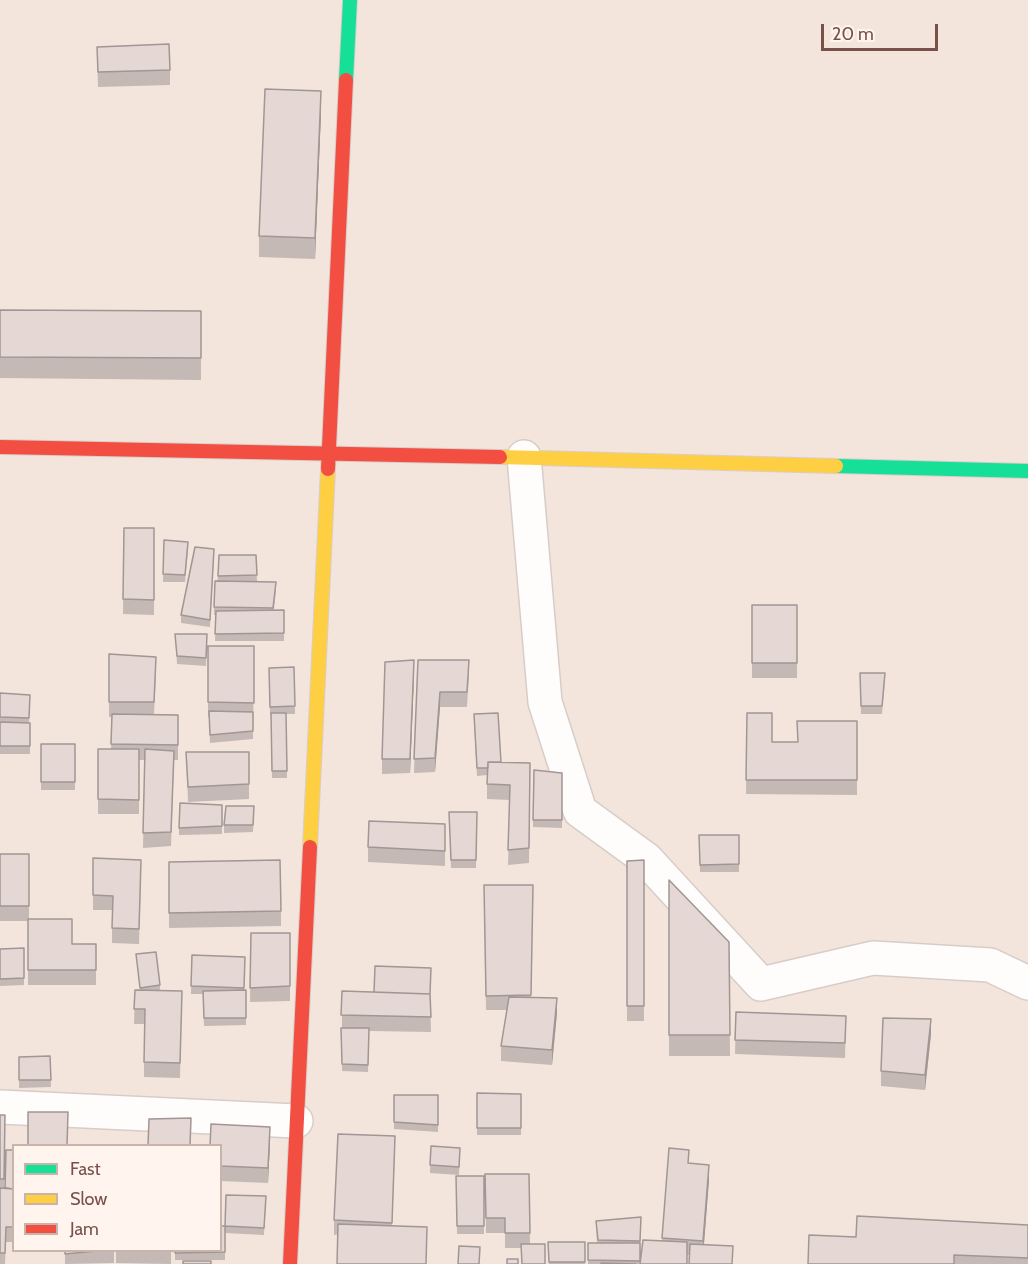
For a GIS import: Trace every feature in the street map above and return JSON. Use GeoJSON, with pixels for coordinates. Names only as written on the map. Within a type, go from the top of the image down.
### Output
{"type":"FeatureCollection","features":[{"type":"Feature","properties":{"kind":"street"},"geometry":{"type":"LineString","coordinates":[[290,1264],[350,0]]}},
{"type":"Feature","properties":{"kind":"street"},"geometry":{"type":"LineString","coordinates":[[0,447],[524,457],[1028,471]]}},
{"type":"Feature","properties":{"kind":"street"},"geometry":{"type":"LineString","coordinates":[[524,457],[545,702],[580,811],[646,858],[761,984],[873,958],[990,965],[1028,982]]}},
{"type":"Feature","properties":{"kind":"street"},"geometry":{"type":"LineString","coordinates":[[0,1107],[296,1121]]}},
{"type":"Feature","properties":{"kind":"shaded area"},"geometry":{"type":"Polygon","coordinates":[[[0,0],[1028,0],[1028,1264],[0,1264],[0,0]]]}},
{"type":"Feature","properties":{"kind":"building"},"geometry":{"type":"Polygon","coordinates":[[[169,44],[170,70],[98,72],[97,47],[169,44]]]}},
{"type":"Feature","properties":{"kind":"building"},"geometry":{"type":"Polygon","coordinates":[[[265,89],[321,91],[315,238],[259,236],[265,89]]]}},
{"type":"Feature","properties":{"kind":"building"},"geometry":{"type":"Polygon","coordinates":[[[0,310],[201,311],[201,358],[0,357],[0,310]]]}},
{"type":"Feature","properties":{"kind":"building"},"geometry":{"type":"Polygon","coordinates":[[[124,528],[154,528],[154,600],[123,599],[124,528]]]}},
{"type":"Feature","properties":{"kind":"building"},"geometry":{"type":"Polygon","coordinates":[[[164,540],[188,542],[185,575],[163,574],[164,540]]]}},
{"type":"Feature","properties":{"kind":"building"},"geometry":{"type":"Polygon","coordinates":[[[195,547],[214,549],[210,620],[181,615],[195,547]]]}},
{"type":"Feature","properties":{"kind":"building"},"geometry":{"type":"Polygon","coordinates":[[[219,555],[256,555],[257,575],[218,576],[219,555]]]}},
{"type":"Feature","properties":{"kind":"building"},"geometry":{"type":"Polygon","coordinates":[[[215,581],[276,582],[273,608],[214,607],[215,581]]]}},
{"type":"Feature","properties":{"kind":"building"},"geometry":{"type":"Polygon","coordinates":[[[752,605],[797,605],[797,663],[752,663],[752,605]]]}},
{"type":"Feature","properties":{"kind":"building"},"geometry":{"type":"Polygon","coordinates":[[[284,610],[284,633],[215,634],[216,611],[284,610]]]}},
{"type":"Feature","properties":{"kind":"building"},"geometry":{"type":"Polygon","coordinates":[[[175,634],[207,634],[206,658],[177,656],[175,634]]]}},
{"type":"Feature","properties":{"kind":"building"},"geometry":{"type":"Polygon","coordinates":[[[208,646],[254,646],[254,703],[208,702],[208,646]]]}},
{"type":"Feature","properties":{"kind":"building"},"geometry":{"type":"Polygon","coordinates":[[[109,654],[156,657],[154,702],[109,702],[109,654]]]}},
{"type":"Feature","properties":{"kind":"building"},"geometry":{"type":"Polygon","coordinates":[[[414,660],[410,759],[382,759],[385,662],[414,660]]]}},
{"type":"Feature","properties":{"kind":"building"},"geometry":{"type":"Polygon","coordinates":[[[418,660],[469,660],[467,692],[440,692],[435,758],[414,759],[418,660]]]}},
{"type":"Feature","properties":{"kind":"building"},"geometry":{"type":"Polygon","coordinates":[[[294,667],[295,706],[270,707],[269,668],[294,667]]]}},
{"type":"Feature","properties":{"kind":"building"},"geometry":{"type":"Polygon","coordinates":[[[860,673],[885,673],[882,706],[861,706],[860,673]]]}},
{"type":"Feature","properties":{"kind":"building"},"geometry":{"type":"Polygon","coordinates":[[[0,693],[30,695],[29,718],[0,717],[0,693]]]}},
{"type":"Feature","properties":{"kind":"building"},"geometry":{"type":"Polygon","coordinates":[[[209,711],[253,712],[253,731],[210,735],[209,711]]]}},
{"type":"Feature","properties":{"kind":"building"},"geometry":{"type":"Polygon","coordinates":[[[271,713],[286,713],[287,771],[272,771],[271,713]]]}},
{"type":"Feature","properties":{"kind":"building"},"geometry":{"type":"Polygon","coordinates":[[[498,713],[501,762],[488,762],[488,768],[477,768],[474,714],[498,713]]]}},
{"type":"Feature","properties":{"kind":"building"},"geometry":{"type":"Polygon","coordinates":[[[747,713],[772,713],[772,742],[798,742],[797,721],[857,721],[857,780],[746,780],[747,713]]]}},
{"type":"Feature","properties":{"kind":"building"},"geometry":{"type":"Polygon","coordinates":[[[112,714],[178,715],[178,745],[111,744],[112,714]]]}},
{"type":"Feature","properties":{"kind":"building"},"geometry":{"type":"Polygon","coordinates":[[[0,722],[30,723],[30,746],[0,746],[0,722]]]}},
{"type":"Feature","properties":{"kind":"building"},"geometry":{"type":"Polygon","coordinates":[[[41,744],[75,744],[75,782],[41,782],[41,744]]]}},
{"type":"Feature","properties":{"kind":"building"},"geometry":{"type":"Polygon","coordinates":[[[98,749],[139,749],[139,800],[98,799],[98,749]]]}},
{"type":"Feature","properties":{"kind":"building"},"geometry":{"type":"Polygon","coordinates":[[[145,749],[174,751],[171,832],[143,833],[145,749]]]}},
{"type":"Feature","properties":{"kind":"building"},"geometry":{"type":"Polygon","coordinates":[[[186,752],[249,752],[249,784],[188,787],[186,752]]]}},
{"type":"Feature","properties":{"kind":"building"},"geometry":{"type":"Polygon","coordinates":[[[488,762],[530,763],[529,848],[508,850],[510,785],[487,784],[488,762]]]}},
{"type":"Feature","properties":{"kind":"building"},"geometry":{"type":"Polygon","coordinates":[[[534,770],[562,773],[562,820],[533,820],[534,770]]]}},
{"type":"Feature","properties":{"kind":"building"},"geometry":{"type":"Polygon","coordinates":[[[180,803],[222,805],[222,826],[179,828],[180,803]]]}},
{"type":"Feature","properties":{"kind":"building"},"geometry":{"type":"Polygon","coordinates":[[[226,806],[254,806],[253,825],[224,825],[226,806]]]}},
{"type":"Feature","properties":{"kind":"building"},"geometry":{"type":"Polygon","coordinates":[[[449,812],[477,812],[476,860],[451,860],[449,812]]]}},
{"type":"Feature","properties":{"kind":"building"},"geometry":{"type":"Polygon","coordinates":[[[369,821],[445,824],[445,851],[368,847],[369,821]]]}},
{"type":"Feature","properties":{"kind":"building"},"geometry":{"type":"Polygon","coordinates":[[[699,835],[739,835],[739,864],[700,865],[699,835]]]}},
{"type":"Feature","properties":{"kind":"building"},"geometry":{"type":"Polygon","coordinates":[[[0,854],[29,854],[29,906],[0,906],[0,854]]]}},
{"type":"Feature","properties":{"kind":"building"},"geometry":{"type":"Polygon","coordinates":[[[93,858],[141,860],[139,929],[112,928],[113,896],[93,895],[93,858]]]}},
{"type":"Feature","properties":{"kind":"building"},"geometry":{"type":"Polygon","coordinates":[[[280,860],[281,911],[169,913],[169,862],[280,860]]]}},
{"type":"Feature","properties":{"kind":"building"},"geometry":{"type":"Polygon","coordinates":[[[644,860],[644,1006],[627,1006],[627,861],[644,860]]]}},
{"type":"Feature","properties":{"kind":"building"},"geometry":{"type":"Polygon","coordinates":[[[669,880],[729,942],[730,1035],[669,1035],[669,880]]]}},
{"type":"Feature","properties":{"kind":"building"},"geometry":{"type":"Polygon","coordinates":[[[484,885],[533,885],[531,995],[486,996],[484,885]]]}},
{"type":"Feature","properties":{"kind":"building"},"geometry":{"type":"Polygon","coordinates":[[[28,919],[72,919],[72,944],[96,944],[96,970],[28,970],[28,919]]]}},
{"type":"Feature","properties":{"kind":"building"},"geometry":{"type":"Polygon","coordinates":[[[251,933],[290,933],[290,986],[250,988],[251,933]]]}},
{"type":"Feature","properties":{"kind":"building"},"geometry":{"type":"Polygon","coordinates":[[[24,948],[24,978],[0,979],[0,949],[24,948]]]}},
{"type":"Feature","properties":{"kind":"building"},"geometry":{"type":"Polygon","coordinates":[[[156,952],[160,985],[140,988],[136,954],[156,952]]]}},
{"type":"Feature","properties":{"kind":"building"},"geometry":{"type":"Polygon","coordinates":[[[192,955],[245,957],[244,988],[191,986],[192,955]]]}},
{"type":"Feature","properties":{"kind":"building"},"geometry":{"type":"Polygon","coordinates":[[[375,966],[431,968],[430,994],[374,992],[375,966]]]}},
{"type":"Feature","properties":{"kind":"building"},"geometry":{"type":"Polygon","coordinates":[[[135,990],[182,991],[180,1063],[144,1062],[145,1009],[134,1009],[135,990]]]}},
{"type":"Feature","properties":{"kind":"building"},"geometry":{"type":"Polygon","coordinates":[[[246,990],[246,1018],[204,1018],[203,991],[246,990]]]}},
{"type":"Feature","properties":{"kind":"building"},"geometry":{"type":"Polygon","coordinates":[[[342,991],[430,994],[431,1017],[341,1015],[342,991]]]}},
{"type":"Feature","properties":{"kind":"building"},"geometry":{"type":"Polygon","coordinates":[[[509,997],[557,998],[552,1050],[501,1046],[509,997]]]}},
{"type":"Feature","properties":{"kind":"building"},"geometry":{"type":"Polygon","coordinates":[[[736,1012],[846,1016],[845,1043],[735,1040],[736,1012]]]}},
{"type":"Feature","properties":{"kind":"building"},"geometry":{"type":"Polygon","coordinates":[[[883,1018],[931,1019],[925,1075],[881,1071],[883,1018]]]}},
{"type":"Feature","properties":{"kind":"building"},"geometry":{"type":"Polygon","coordinates":[[[341,1028],[369,1028],[368,1065],[342,1064],[341,1028]]]}},
{"type":"Feature","properties":{"kind":"building"},"geometry":{"type":"Polygon","coordinates":[[[50,1056],[51,1080],[19,1080],[19,1057],[50,1056]]]}},
{"type":"Feature","properties":{"kind":"building"},"geometry":{"type":"Polygon","coordinates":[[[477,1093],[521,1094],[521,1128],[477,1128],[477,1093]]]}},
{"type":"Feature","properties":{"kind":"building"},"geometry":{"type":"Polygon","coordinates":[[[394,1095],[438,1095],[438,1125],[394,1122],[394,1095]]]}},
{"type":"Feature","properties":{"kind":"building"},"geometry":{"type":"Polygon","coordinates":[[[28,1112],[68,1112],[67,1144],[28,1144],[28,1112]]]}},
{"type":"Feature","properties":{"kind":"building"},"geometry":{"type":"Polygon","coordinates":[[[0,1115],[5,1115],[4,1179],[0,1179],[0,1115]]]}},
{"type":"Feature","properties":{"kind":"building"},"geometry":{"type":"Polygon","coordinates":[[[191,1118],[190,1144],[148,1144],[149,1119],[191,1118]]]}},
{"type":"Feature","properties":{"kind":"building"},"geometry":{"type":"Polygon","coordinates":[[[211,1124],[270,1127],[268,1168],[222,1166],[222,1144],[210,1144],[211,1124]]]}},
{"type":"Feature","properties":{"kind":"building"},"geometry":{"type":"Polygon","coordinates":[[[338,1134],[395,1136],[392,1223],[334,1220],[338,1134]]]}},
{"type":"Feature","properties":{"kind":"building"},"geometry":{"type":"Polygon","coordinates":[[[431,1146],[460,1148],[459,1167],[430,1165],[431,1146]]]}},
{"type":"Feature","properties":{"kind":"building"},"geometry":{"type":"Polygon","coordinates":[[[669,1148],[689,1150],[688,1163],[709,1165],[703,1241],[662,1238],[669,1148]]]}},
{"type":"Feature","properties":{"kind":"building"},"geometry":{"type":"Polygon","coordinates":[[[6,1150],[12,1150],[12,1189],[5,1188],[6,1150]]]}},
{"type":"Feature","properties":{"kind":"building"},"geometry":{"type":"Polygon","coordinates":[[[485,1174],[529,1174],[530,1233],[505,1233],[505,1218],[486,1218],[485,1174]]]}},
{"type":"Feature","properties":{"kind":"building"},"geometry":{"type":"Polygon","coordinates":[[[456,1176],[484,1176],[484,1226],[457,1226],[456,1176]]]}},
{"type":"Feature","properties":{"kind":"building"},"geometry":{"type":"Polygon","coordinates":[[[0,1188],[12,1189],[12,1227],[6,1227],[5,1253],[0,1253],[0,1188]]]}},
{"type":"Feature","properties":{"kind":"building"},"geometry":{"type":"Polygon","coordinates":[[[226,1195],[266,1196],[264,1228],[225,1226],[226,1195]]]}},
{"type":"Feature","properties":{"kind":"building"},"geometry":{"type":"Polygon","coordinates":[[[857,1216],[1028,1225],[1028,1258],[954,1255],[954,1264],[808,1264],[809,1235],[856,1237],[857,1216]]]}},
{"type":"Feature","properties":{"kind":"building"},"geometry":{"type":"Polygon","coordinates":[[[641,1217],[640,1241],[598,1240],[596,1221],[641,1217]]]}},
{"type":"Feature","properties":{"kind":"building"},"geometry":{"type":"Polygon","coordinates":[[[338,1224],[427,1227],[426,1264],[337,1264],[338,1224]]]}},
{"type":"Feature","properties":{"kind":"building"},"geometry":{"type":"Polygon","coordinates":[[[222,1226],[225,1226],[225,1252],[175,1253],[222,1252],[222,1226]]]}},
{"type":"Feature","properties":{"kind":"building"},"geometry":{"type":"Polygon","coordinates":[[[643,1240],[687,1242],[687,1264],[640,1264],[643,1240]]]}},
{"type":"Feature","properties":{"kind":"building"},"geometry":{"type":"Polygon","coordinates":[[[548,1242],[585,1242],[585,1262],[549,1262],[548,1242]]]}},
{"type":"Feature","properties":{"kind":"building"},"geometry":{"type":"Polygon","coordinates":[[[588,1243],[640,1243],[640,1261],[588,1260],[588,1243]]]}},
{"type":"Feature","properties":{"kind":"building"},"geometry":{"type":"Polygon","coordinates":[[[521,1244],[545,1244],[545,1264],[522,1264],[521,1244]]]}},
{"type":"Feature","properties":{"kind":"building"},"geometry":{"type":"Polygon","coordinates":[[[690,1244],[733,1246],[732,1264],[689,1264],[690,1244]]]}},
{"type":"Feature","properties":{"kind":"building"},"geometry":{"type":"Polygon","coordinates":[[[459,1246],[480,1247],[479,1264],[458,1264],[459,1246]]]}},
{"type":"Feature","properties":{"kind":"building"},"geometry":{"type":"Polygon","coordinates":[[[507,1259],[518,1259],[518,1264],[507,1264],[507,1259]]]}},
{"type":"Feature","properties":{"kind":"building"},"geometry":{"type":"Polygon","coordinates":[[[183,1261],[211,1261],[211,1264],[183,1264],[183,1261]]]}},
{"type":"Feature","properties":{"kind":"traffic: fast"},"geometry":{"type":"LineString","coordinates":[[346,80],[350,0]]}},
{"type":"Feature","properties":{"kind":"traffic: fast"},"geometry":{"type":"LineString","coordinates":[[836,466],[1028,471]]}},
{"type":"Feature","properties":{"kind":"traffic: slow"},"geometry":{"type":"LineString","coordinates":[[500,457],[836,466]]}},
{"type":"Feature","properties":{"kind":"traffic: slow"},"geometry":{"type":"LineString","coordinates":[[310,847],[328,469]]}},
{"type":"Feature","properties":{"kind":"traffic: jam"},"geometry":{"type":"LineString","coordinates":[[328,469],[346,80]]}},
{"type":"Feature","properties":{"kind":"traffic: jam"},"geometry":{"type":"LineString","coordinates":[[0,447],[500,457]]}},
{"type":"Feature","properties":{"kind":"traffic: jam"},"geometry":{"type":"LineString","coordinates":[[290,1264],[310,847]]}}]}
